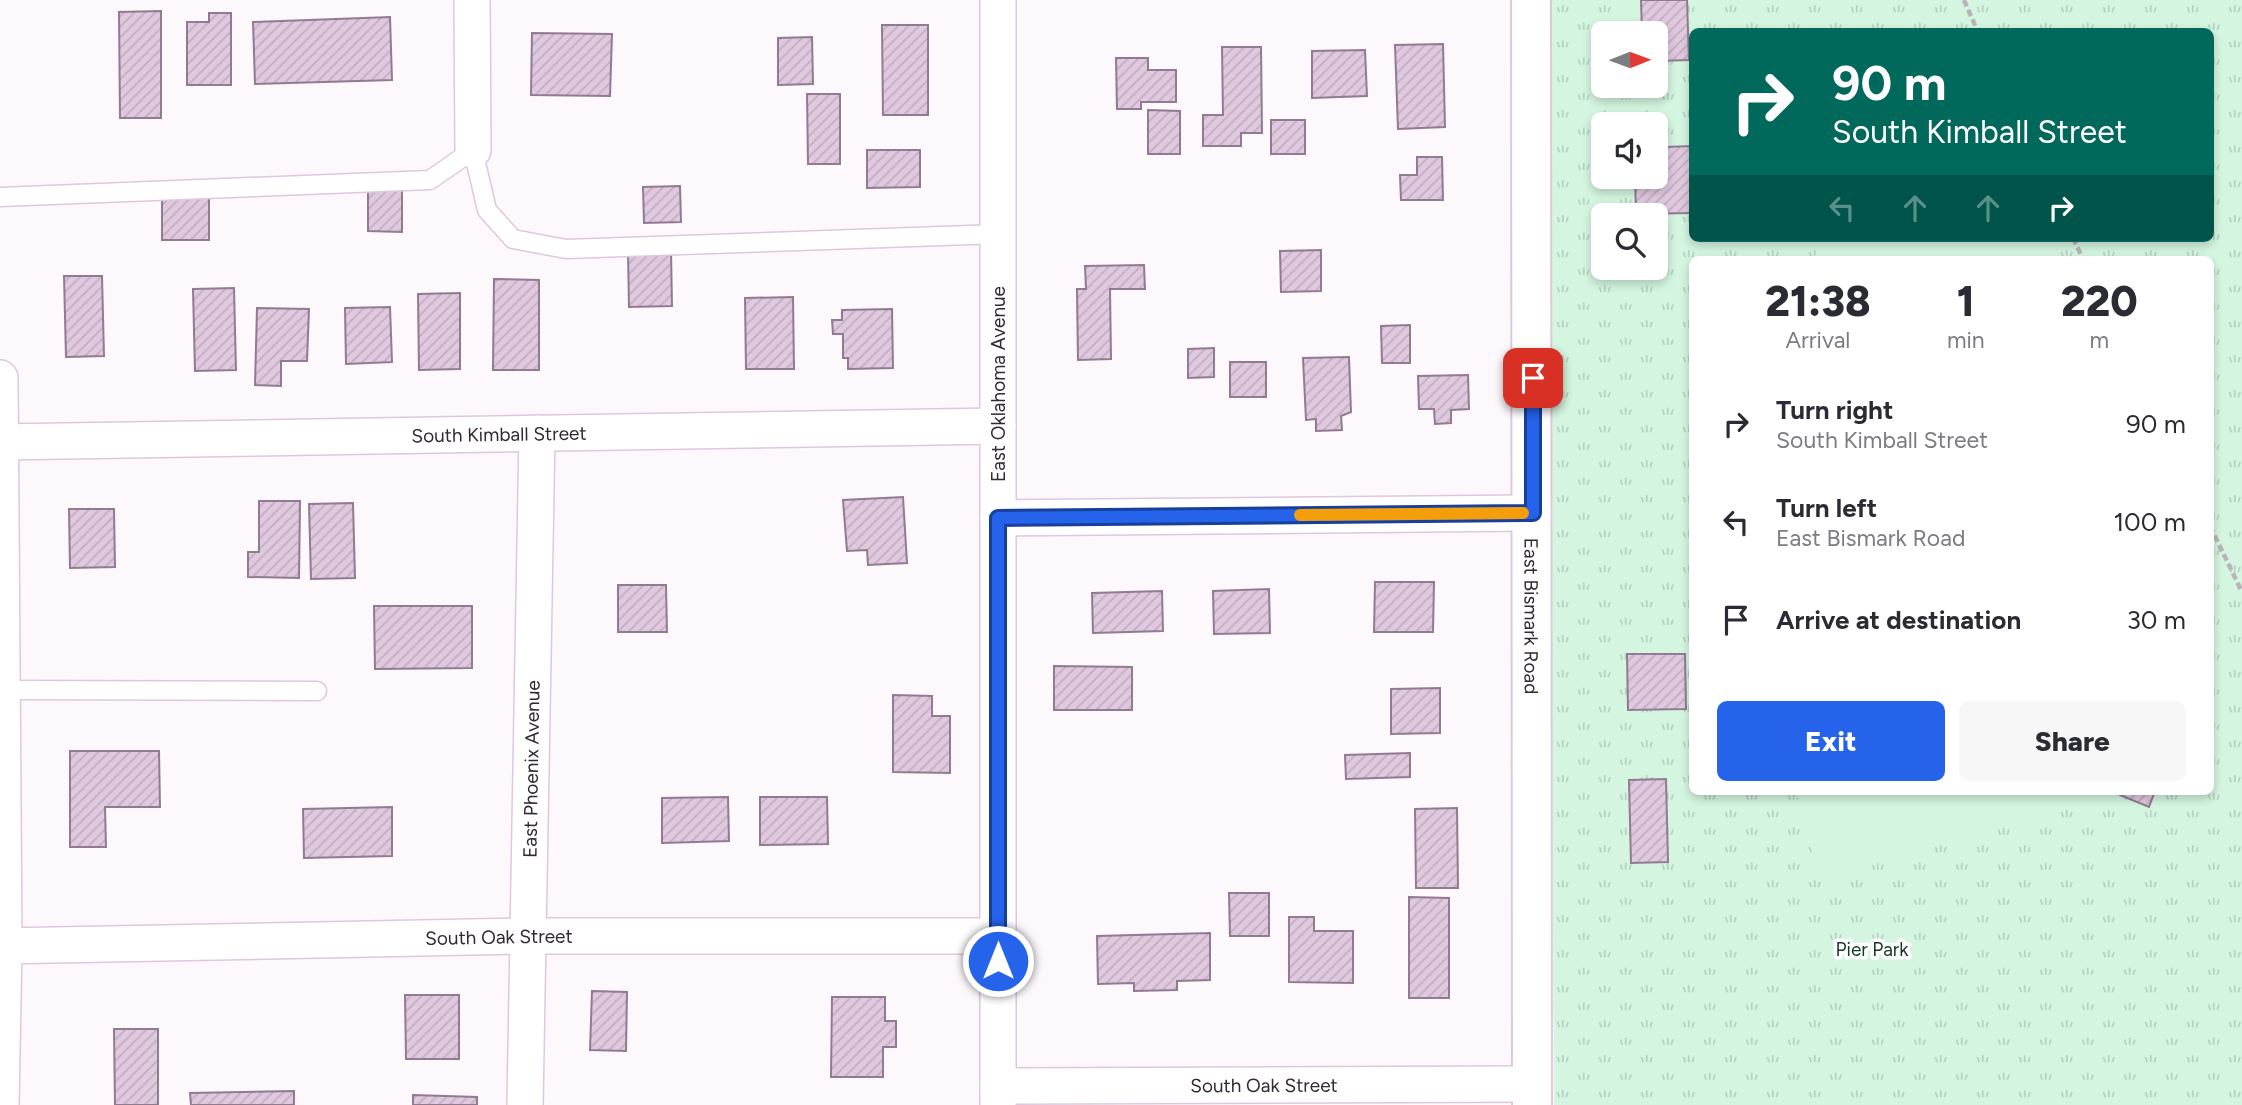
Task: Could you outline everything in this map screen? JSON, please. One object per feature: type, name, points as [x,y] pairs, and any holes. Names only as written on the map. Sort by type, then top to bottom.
[{"type":"street","points":[[472,0],[473,150]]},
{"type":"street","name":"East Oklahoma Avenue","points":[[998,0],[998,1096]]},
{"type":"street","name":"East Bismark Road","points":[[1531,0],[1532,1095]]},
{"type":"street","points":[[0,379],[1,1105]]},
{"type":"street","name":"South Kimball Street","points":[[0,442],[998,426]]},
{"type":"street","name":"East Phoenix Avenue","points":[[525,1105],[537,433]]},
{"type":"street","points":[[998,518],[1533,513]]},
{"type":"street","name":"South Oak Street","points":[[2,946],[528,936],[998,936]]},
{"type":"street","name":"South Oak Street","points":[[998,1096],[1532,1095]]},
{"type":"lane","points":[[0,197],[430,180],[473,150],[487,210],[513,239],[566,249],[999,234]]},
{"type":"lane","points":[[2,690],[317,691]]},
{"type":"path","points":[[1964,0],[1977,28]]},
{"type":"path","points":[[2214,534],[2242,592]]},
{"type":"green space","name":"Pier Park","points":[[1548,0],[2242,0],[2242,1105],[1554,1105]]},
{"type":"green space","points":[[1824,242],[2036,242],[2041,256],[1815,256]]},
{"type":"green space","points":[[1797,795],[2097,795],[2094,802],[1819,880]]},
{"type":"building","points":[[1641,0],[1687,0],[1689,60],[1668,61],[1668,21],[1642,21]]},
{"type":"building","points":[[161,11],[161,118],[120,118],[119,12]]},
{"type":"building","points":[[209,13],[231,13],[231,85],[187,85],[187,22],[209,22]]},
{"type":"building","points":[[390,17],[392,80],[255,84],[253,22]]},
{"type":"building","points":[[882,25],[928,25],[928,115],[883,115]]},
{"type":"building","points":[[532,33],[612,34],[610,96],[531,95]]},
{"type":"building","points":[[812,37],[813,84],[778,85],[778,38]]},
{"type":"building","points":[[1443,44],[1445,127],[1398,129],[1395,45]]},
{"type":"building","points":[[1222,47],[1261,47],[1262,133],[1241,133],[1241,146],[1203,146],[1203,115],[1223,115]]},
{"type":"building","points":[[1365,50],[1367,96],[1312,98],[1312,51]]},
{"type":"building","points":[[1116,58],[1148,58],[1148,70],[1176,70],[1176,102],[1141,102],[1141,109],[1117,109]]},
{"type":"building","points":[[807,94],[840,94],[840,164],[808,164]]},
{"type":"building","points":[[1148,110],[1180,111],[1180,154],[1148,154]]},
{"type":"building","points":[[1271,120],[1305,120],[1305,154],[1271,154]]},
{"type":"building","points":[[1689,146],[1689,213],[1668,213],[1668,203],[1636,203],[1635,189],[1668,189],[1668,147]]},
{"type":"building","points":[[867,150],[920,150],[920,187],[867,188]]},
{"type":"building","points":[[1417,157],[1442,157],[1443,200],[1401,200],[1400,175],[1417,175]]},
{"type":"building","points":[[680,186],[681,222],[644,223],[643,187]]},
{"type":"building","points":[[368,188],[402,188],[402,232],[368,231]]},
{"type":"building","points":[[209,196],[209,240],[162,240],[162,197]]},
{"type":"building","points":[[1321,250],[1321,291],[1281,292],[1280,251]]},
{"type":"building","points":[[671,251],[672,306],[629,307],[628,252]]},
{"type":"building","points":[[1144,265],[1145,289],[1110,289],[1111,359],[1078,360],[1077,289],[1086,289],[1085,266]]},
{"type":"building","points":[[64,276],[102,276],[104,356],[66,357]]},
{"type":"building","points":[[494,279],[539,280],[539,370],[493,370]]},
{"type":"building","points":[[234,288],[236,370],[195,371],[193,289]]},
{"type":"building","points":[[460,293],[460,369],[419,370],[418,294]]},
{"type":"building","points":[[793,297],[794,369],[746,369],[745,298]]},
{"type":"building","points":[[390,307],[392,362],[346,364],[345,308]]},
{"type":"building","points":[[257,308],[309,309],[307,361],[281,361],[281,386],[255,385]]},
{"type":"building","points":[[892,309],[893,368],[848,369],[848,358],[843,358],[843,334],[833,334],[832,320],[842,320],[842,310]]},
{"type":"building","points":[[1410,325],[1410,363],[1382,363],[1381,326]]},
{"type":"building","points":[[1214,348],[1214,377],[1188,378],[1188,349]]},
{"type":"building","points":[[1349,357],[1351,412],[1341,416],[1342,430],[1316,431],[1316,419],[1306,420],[1303,358]]},
{"type":"building","points":[[1230,362],[1266,362],[1266,397],[1230,397]]},
{"type":"building","points":[[1468,375],[1469,409],[1451,410],[1451,423],[1435,424],[1434,409],[1419,409],[1418,376]]},
{"type":"building","points":[[903,497],[907,563],[868,565],[867,550],[847,551],[843,500]]},
{"type":"building","points":[[259,501],[300,501],[299,578],[248,577],[248,552],[259,552]]},
{"type":"building","points":[[353,503],[355,578],[311,579],[309,504]]},
{"type":"building","points":[[69,509],[114,509],[115,567],[70,568]]},
{"type":"building","points":[[1375,582],[1434,582],[1433,632],[1374,632]]},
{"type":"building","points":[[618,585],[666,585],[667,632],[618,632]]},
{"type":"building","points":[[1269,589],[1270,633],[1214,634],[1213,591]]},
{"type":"building","points":[[1162,591],[1163,631],[1093,633],[1092,593]]},
{"type":"building","points":[[374,606],[472,606],[472,668],[375,669]]},
{"type":"building","points":[[1627,654],[1685,654],[1686,709],[1628,710]]},
{"type":"building","points":[[1054,666],[1132,667],[1132,710],[1054,710]]},
{"type":"building","points":[[1440,688],[1440,733],[1391,734],[1391,689]]},
{"type":"building","points":[[893,695],[932,696],[932,716],[950,716],[950,773],[893,772]]},
{"type":"building","points":[[70,751],[159,751],[160,807],[105,807],[106,847],[70,847]]},
{"type":"building","points":[[1410,753],[1410,777],[1346,779],[1345,755]]},
{"type":"building","points":[[1666,779],[1668,862],[1631,863],[1629,780]]},
{"type":"building","points":[[2120,795],[2154,795],[2149,807]]},
{"type":"building","points":[[728,797],[729,841],[662,843],[662,798]]},
{"type":"building","points":[[760,797],[827,797],[828,844],[760,845]]},
{"type":"building","points":[[392,807],[392,856],[304,858],[303,809]]},
{"type":"building","points":[[1457,808],[1458,888],[1416,888],[1415,809]]},
{"type":"building","points":[[1229,893],[1269,893],[1269,936],[1230,936]]},
{"type":"building","points":[[1409,897],[1449,898],[1449,998],[1409,998]]},
{"type":"building","points":[[1289,917],[1314,917],[1314,931],[1353,931],[1353,983],[1289,982]]},
{"type":"building","points":[[1210,933],[1210,980],[1177,981],[1177,990],[1134,991],[1134,983],[1098,984],[1097,936]]},
{"type":"building","points":[[592,991],[627,992],[626,1051],[590,1050]]},
{"type":"building","points":[[405,995],[459,995],[459,1059],[406,1059]]},
{"type":"building","points":[[832,997],[885,997],[885,1021],[896,1021],[896,1047],[883,1047],[883,1077],[831,1077]]},
{"type":"building","points":[[114,1029],[158,1029],[158,1105],[115,1105]]},
{"type":"building","points":[[294,1091],[294,1105],[191,1105],[190,1093]]},
{"type":"building","points":[[413,1095],[477,1097],[477,1105],[413,1105]]},
{"type":"slow traffic","points":[[1300,515],[1523,513]]},
{"type":"route","points":[[998,961],[998,518],[1533,513],[1533,378]]}]
